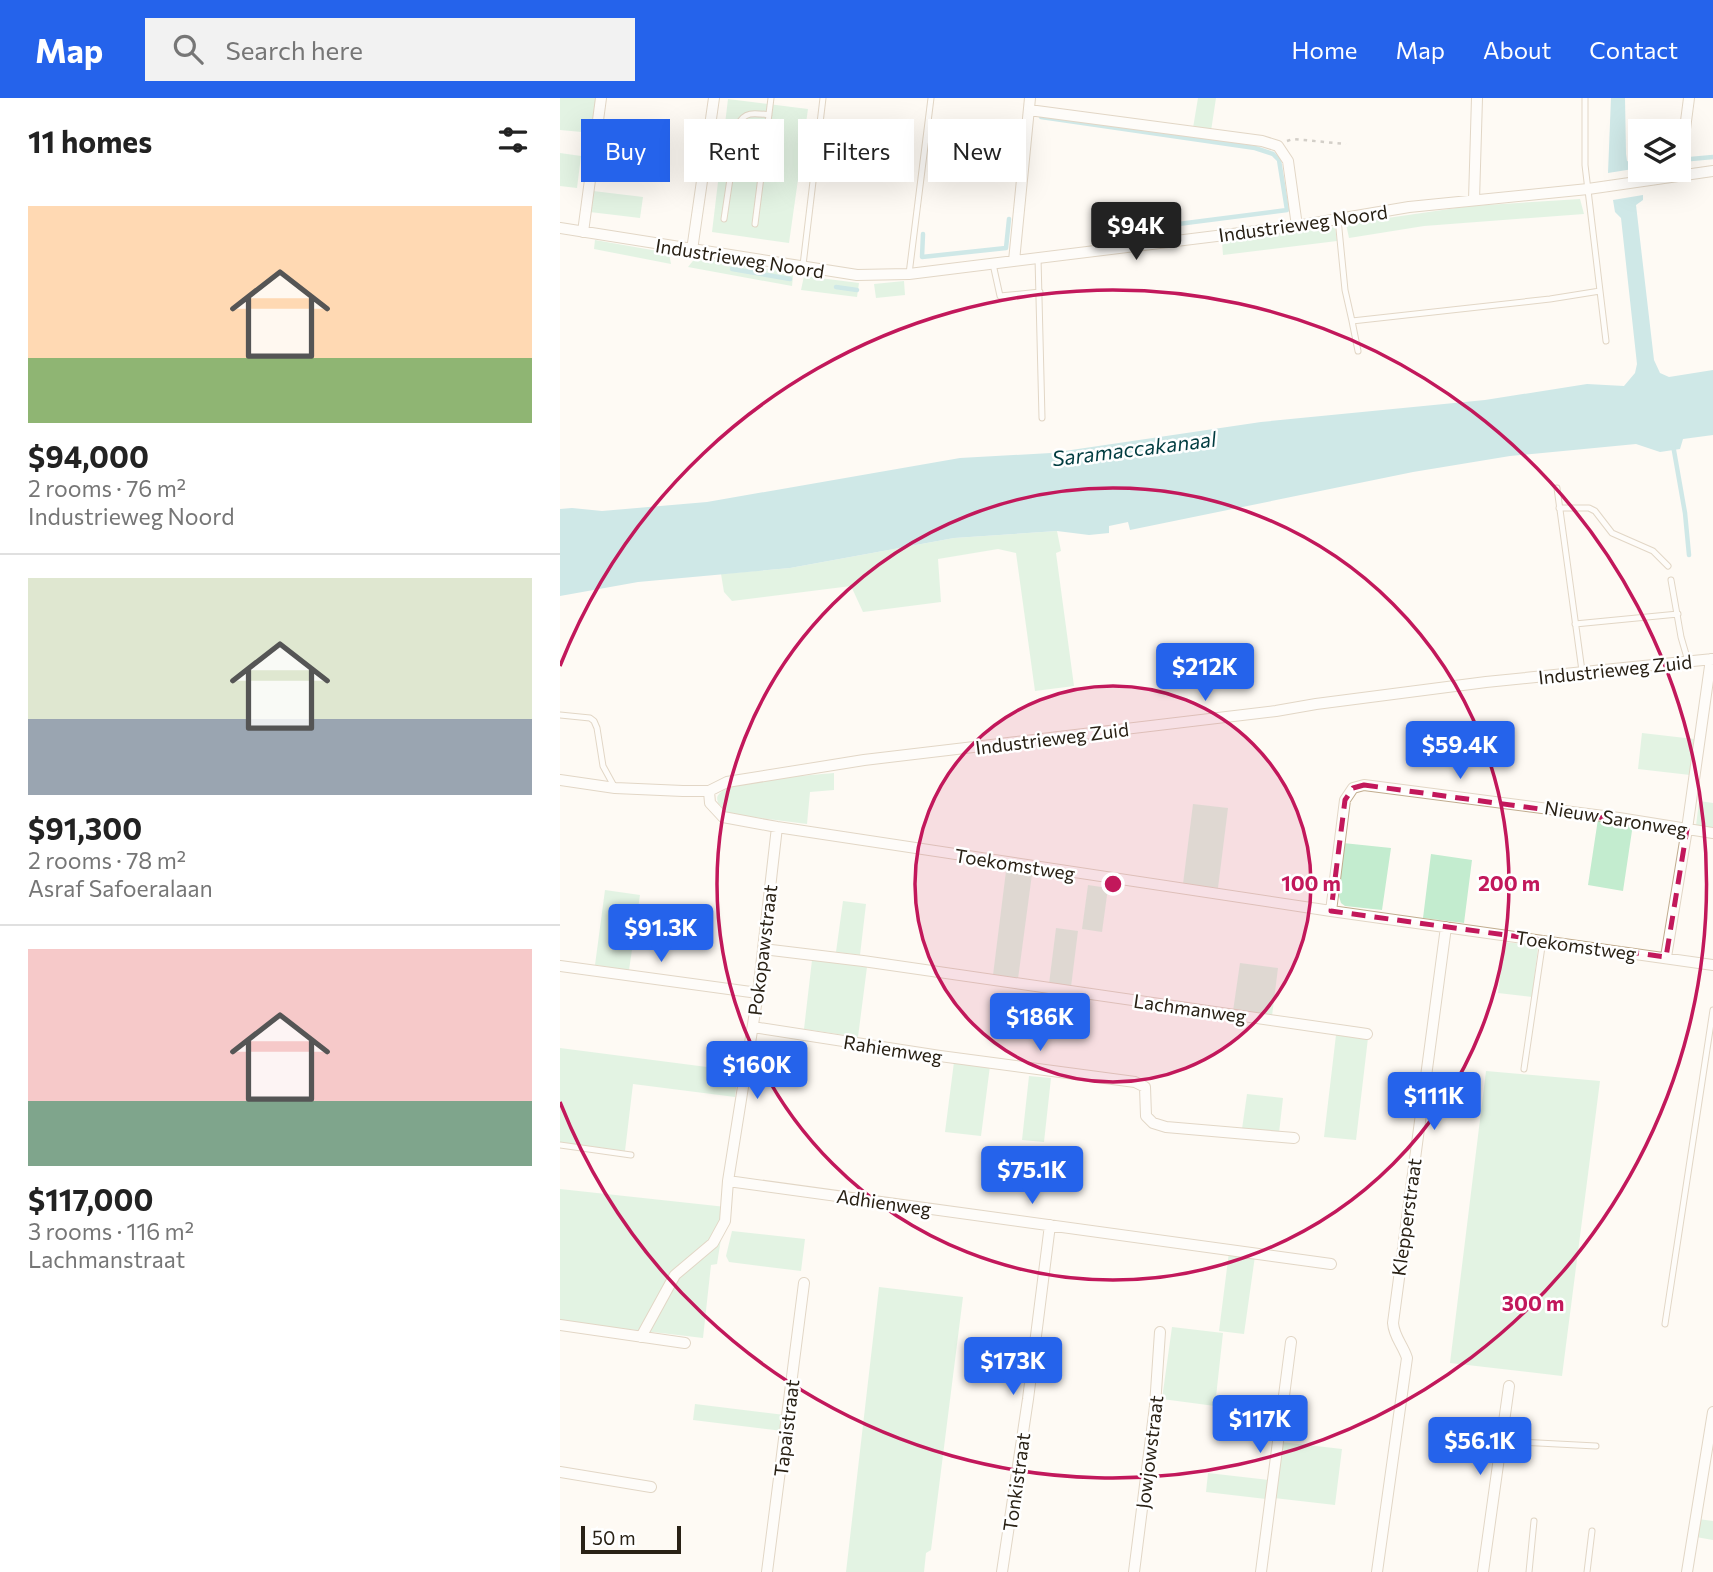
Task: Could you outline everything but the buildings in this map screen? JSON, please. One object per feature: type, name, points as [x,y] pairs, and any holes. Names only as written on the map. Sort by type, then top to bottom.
[{"type":"street","points":[[583,232],[601,98]]},
{"type":"street","points":[[692,250],[714,98]]},
{"type":"street","points":[[1475,200],[1477,98]]},
{"type":"street","points":[[1686,119],[1689,98]]},
{"type":"street","points":[[1014,261],[1029,104],[1262,141],[1278,146],[1288,161],[1297,226]]},
{"type":"street","name":"Industrieweg Noord","points":[[1691,174],[1713,171]]},
{"type":"street","name":"Industrieweg Noord","points":[[560,228],[802,268],[857,275],[909,274],[1297,226],[1409,207],[1634,182]]},
{"type":"street","points":[[1666,957],[1712,659]]},
{"type":"street","name":"Industrieweg Zuid","points":[[560,780],[615,788],[709,790],[727,782],[864,760],[1582,671],[1712,659]]},
{"type":"street","name":"Nieuw Saronweg","points":[[1331,911],[1345,800],[1353,788],[1364,785],[1713,833]]},
{"type":"street","name":"Toekomstweg","points":[[709,790],[710,803],[723,817],[777,827],[1331,911],[1713,965]]},
{"type":"street","name":"Pokopawstraat","points":[[641,1337],[675,1275],[713,1243],[724,1221],[758,993],[777,827]]},
{"type":"street","name":"Klepperstraat","points":[[1377,1572],[1407,1358],[1404,1348],[1397,1340],[1393,1323],[1398,1273],[1446,927]]},
{"type":"street","name":"Lachmanweg","points":[[763,949],[1367,1034]]},
{"type":"street","points":[[560,966],[758,993]]},
{"type":"street","name":"Rahiemweg","points":[[753,1027],[1135,1082],[1145,1087],[1146,1116],[1153,1123],[1166,1127],[1294,1138]]},
{"type":"street","name":"Adhienweg","points":[[728,1181],[1331,1264]]},
{"type":"street","name":"Tonkistraat","points":[[1002,1572],[1050,1225]]},
{"type":"street","name":"Tapaistraat","points":[[767,1572],[804,1283]]},
{"type":"street","points":[[560,1325],[685,1343]]},
{"type":"street","name":"Jowjowstraat","points":[[1134,1572],[1155,1406],[1160,1332]]},
{"type":"street","points":[[1261,1572],[1291,1342]]},
{"type":"street","points":[[1483,1572],[1509,1386]]},
{"type":"street","points":[[1686,1572],[1713,1412]]},
{"type":"street","points":[[560,1472],[651,1488]]},
{"type":"lane","points":[[755,224],[771,98]]},
{"type":"lane","points":[[802,268],[823,98]]},
{"type":"lane","points":[[909,274],[931,98]]},
{"type":"lane","points":[[1585,98],[1588,189],[1606,341]]},
{"type":"lane","points":[[724,219],[741,118],[750,113],[769,115]]},
{"type":"lane","points":[[1338,219],[1345,290],[1358,351]]},
{"type":"lane","points":[[1038,258],[1042,418]]},
{"type":"lane","points":[[993,264],[1000,296],[1040,292]]},
{"type":"lane","points":[[1352,321],[1600,291]]},
{"type":"lane","points":[[1557,488],[1582,671]]},
{"type":"lane","points":[[1559,508],[1589,508],[1612,533],[1653,551],[1668,566]]},
{"type":"lane","points":[[1671,580],[1688,661]]},
{"type":"lane","points":[[1575,624],[1678,614]]},
{"type":"lane","points":[[560,715],[590,718],[594,721],[603,766],[615,788]]},
{"type":"lane","points":[[1524,1069],[1543,940]]},
{"type":"lane","points":[[1665,1324],[1713,1010]]},
{"type":"lane","points":[[560,1145],[631,1154]]},
{"type":"lane","points":[[1502,1441],[1596,1446]]},
{"type":"lane","points":[[1529,1572],[1534,1521]]},
{"type":"lane","points":[[1587,1572],[1592,1531]]},
{"type":"path","points":[[1278,146],[1293,139],[1346,144]]},
{"type":"highlighted area","points":[[1364,785],[1687,829],[1666,957],[1331,911],[1345,800],[1353,788]]},
{"type":"green space","points":[[560,98],[598,98],[595,119],[581,119],[581,132],[560,130]]},
{"type":"green space","points":[[1198,98],[1216,98],[1211,131],[1193,128]]},
{"type":"green space","points":[[728,99],[808,109],[807,119],[798,119],[798,180],[789,243],[712,232],[718,182],[784,182],[784,119],[726,119]]},
{"type":"green space","points":[[560,153],[581,156],[577,188],[560,186]]},
{"type":"green space","points":[[593,191],[643,197],[640,218],[590,212]]},
{"type":"green space","points":[[1580,199],[1584,214],[1424,226],[1349,238],[1346,224],[1470,206]]},
{"type":"green space","points":[[1335,227],[1337,241],[1223,255],[1222,242]]},
{"type":"green space","points":[[595,240],[669,253],[671,264],[594,249]]},
{"type":"green space","points":[[696,257],[791,273],[792,286],[688,267]]},
{"type":"green space","points":[[804,276],[859,283],[857,297],[801,290]]},
{"type":"green space","points":[[904,281],[905,295],[876,298],[874,284]]},
{"type":"green space","points":[[1057,531],[1061,551],[1056,553],[1074,686],[1035,691],[1016,553],[998,549],[938,559],[941,602],[863,612],[851,586],[732,601],[724,592],[721,574],[790,568],[954,538]]},
{"type":"green space","points":[[1642,733],[1694,739],[1690,775],[1638,769]]},
{"type":"green space","points":[[834,773],[834,790],[810,792],[807,824],[729,814],[718,803],[720,793],[728,788],[774,779]]},
{"type":"green space","points":[[1699,801],[1713,803],[1713,830],[1696,826]]},
{"type":"green space","points":[[1193,804],[1228,808],[1218,888],[1183,884]]},
{"type":"green space","points":[[1598,819],[1633,824],[1623,891],[1588,885]]},
{"type":"green space","points":[[1343,843],[1391,848],[1382,910],[1345,906],[1341,903],[1337,890]]},
{"type":"green space","points":[[1431,854],[1472,860],[1464,923],[1423,918]]},
{"type":"green space","points":[[1006,871],[1032,874],[1018,979],[993,975]]},
{"type":"green space","points":[[1088,885],[1108,888],[1102,932],[1082,929]]},
{"type":"green space","points":[[605,890],[640,895],[629,970],[595,965]]},
{"type":"green space","points":[[843,901],[866,904],[860,955],[836,952]]},
{"type":"green space","points":[[1056,928],[1078,931],[1071,987],[1049,984]]},
{"type":"green space","points":[[1504,942],[1538,947],[1532,997],[1498,993]]},
{"type":"green space","points":[[812,960],[867,967],[858,1037],[804,1029]]},
{"type":"green space","points":[[1240,963],[1278,968],[1272,1016],[1233,1011]]},
{"type":"green space","points":[[1336,1035],[1368,1038],[1356,1140],[1324,1137]]},
{"type":"green space","points":[[560,1048],[738,1071],[735,1097],[633,1084],[625,1151],[560,1142]]},
{"type":"green space","points":[[954,1062],[990,1066],[981,1136],[945,1132]]},
{"type":"green space","points":[[1486,1071],[1600,1081],[1562,1376],[1450,1363]]},
{"type":"green space","points":[[1029,1076],[1051,1078],[1044,1142],[1022,1140]]},
{"type":"green space","points":[[1247,1094],[1283,1098],[1279,1133],[1242,1129]]},
{"type":"green space","points":[[560,1189],[726,1207],[717,1264],[711,1265],[703,1338],[560,1321]]},
{"type":"green space","points":[[732,1231],[805,1239],[801,1271],[729,1262],[726,1256]]},
{"type":"green space","points":[[1229,1252],[1255,1256],[1244,1334],[1219,1331]]},
{"type":"green space","points":[[879,1287],[963,1297],[931,1550],[926,1553],[924,1572],[846,1572]]},
{"type":"green space","points":[[1172,1327],[1223,1333],[1215,1406],[1162,1399]]},
{"type":"green space","points":[[695,1404],[785,1415],[783,1431],[693,1420]]},
{"type":"green space","points":[[1281,1442],[1342,1449],[1335,1505],[1274,1498]]},
{"type":"green space","points":[[1208,1473],[1269,1480],[1266,1499],[1206,1492]]},
{"type":"green space","points":[[1698,1519],[1713,1521],[1713,1540],[1696,1537]]},
{"type":"water","points":[[1611,98],[1625,98],[1628,170],[1608,173]]},
{"type":"water","name":"Saramaccakanaal","points":[[1643,195],[1643,200],[1636,205],[1654,360],[1660,373],[1669,377],[1713,370],[1713,435],[1683,439],[1680,449],[1660,452],[1636,444],[1510,456],[1413,472],[1130,530],[1128,522],[1109,526],[1109,533],[1089,535],[1057,531],[954,538],[790,568],[638,582],[560,596],[560,509],[602,511],[707,502],[960,458],[1051,453],[1261,422],[1485,400],[1587,384],[1624,386],[1635,373],[1637,364],[1621,218],[1615,212],[1613,200]]},
{"type":"waterway","points":[[1041,117],[1255,148],[1273,154],[1279,160],[1287,210],[1108,233]]},
{"type":"waterway","points":[[1691,159],[1713,157]]},
{"type":"waterway","points":[[923,234],[922,257],[1006,248],[1009,219]]},
{"type":"waterway","points":[[732,269],[790,279]]},
{"type":"waterway","points":[[836,287],[857,290]]},
{"type":"waterway","points":[[1673,445],[1689,555]]}]
